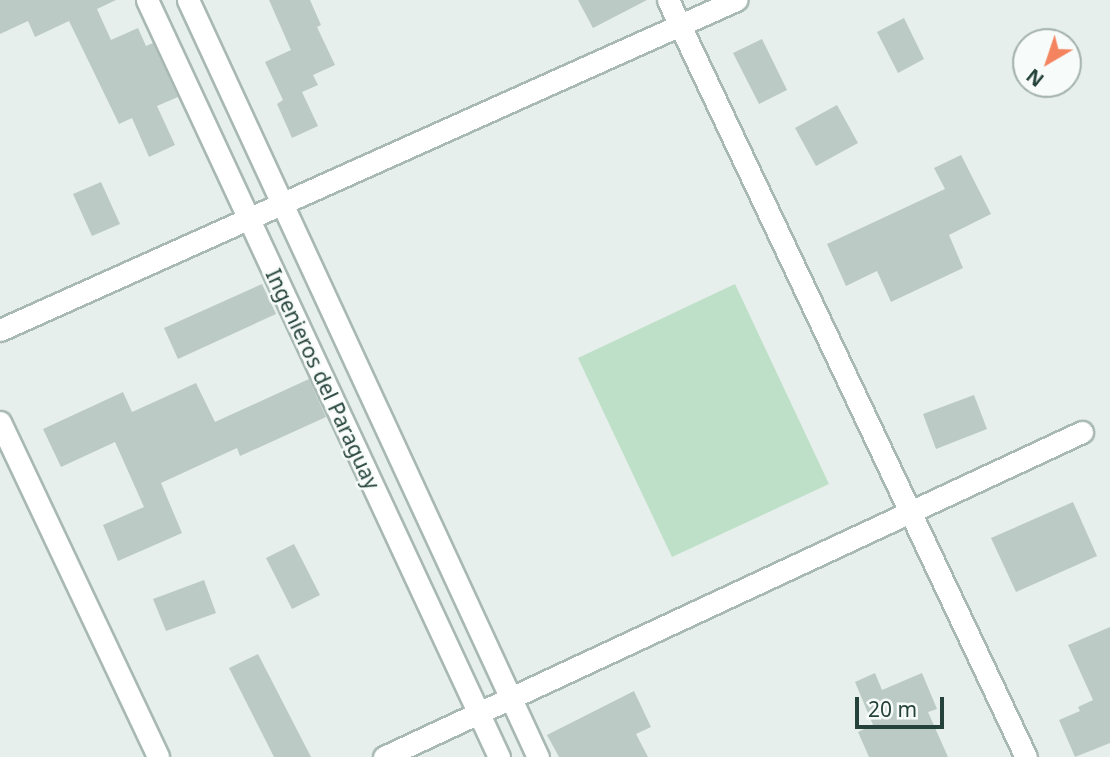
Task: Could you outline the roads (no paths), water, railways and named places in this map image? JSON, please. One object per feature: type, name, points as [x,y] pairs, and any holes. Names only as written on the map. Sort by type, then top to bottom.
[{"type":"street","name":"Ingenieros del Paraguay","points":[[147,0],[499,757]]},
{"type":"street","name":"Ingenieros del Paraguay","points":[[188,0],[538,757]]},
{"type":"street","points":[[668,0],[908,513],[1026,757]]},
{"type":"street","points":[[0,330],[736,0]]},
{"type":"street","points":[[0,422],[158,757]]},
{"type":"street","points":[[384,757],[1082,432]]}]
